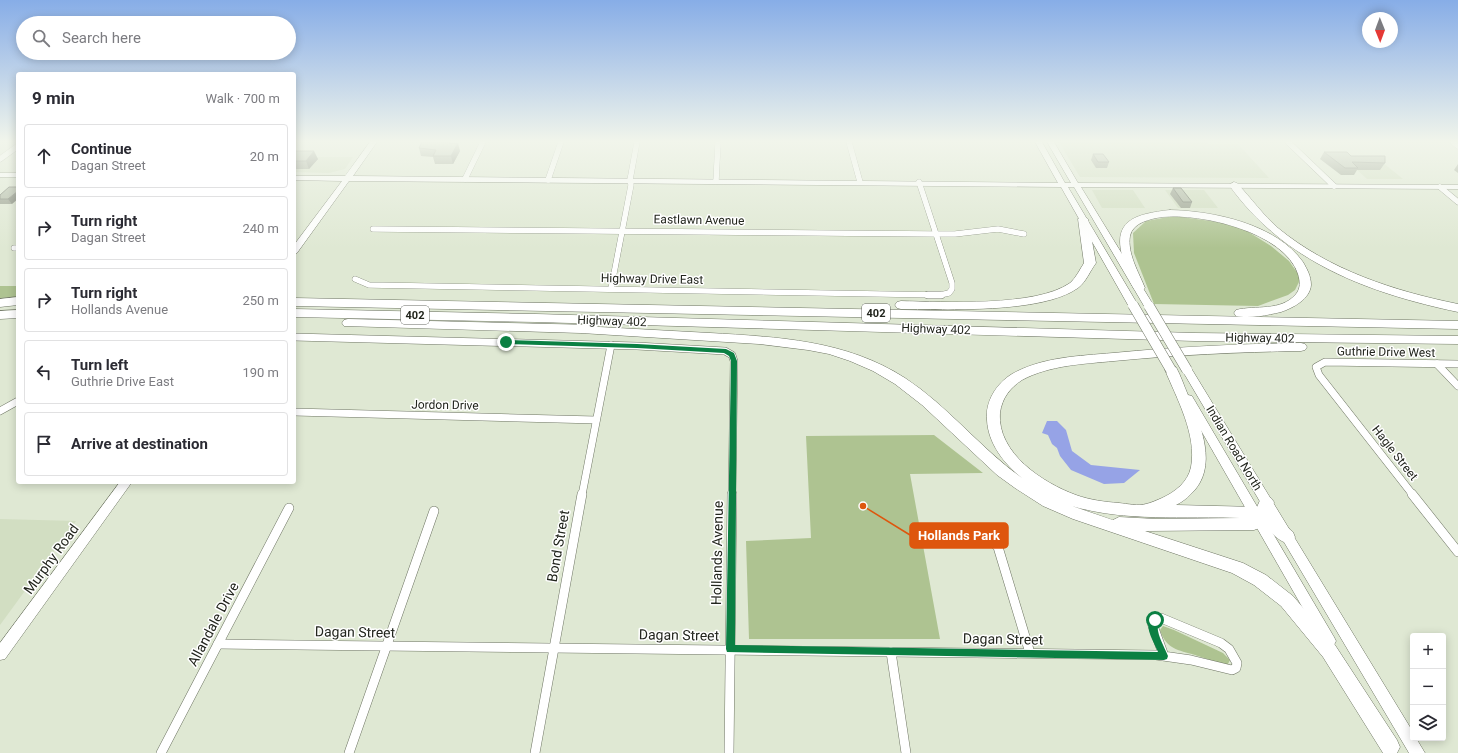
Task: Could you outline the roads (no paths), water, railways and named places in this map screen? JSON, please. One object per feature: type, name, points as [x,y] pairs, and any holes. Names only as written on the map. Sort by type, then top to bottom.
[{"type":"highway","points":[[1234,185],[1274,230],[1301,250],[1335,268],[1376,286],[1416,299],[1458,308]]},
{"type":"highway","points":[[323,302],[448,300],[587,303],[772,303],[1251,312],[1271,310],[1289,304],[1299,298],[1303,293],[1306,282],[1303,270],[1295,259],[1280,246],[1259,233],[1236,224],[1214,218],[1173,213],[1144,218],[1132,224],[1125,233],[1125,245],[1139,288]]},
{"type":"highway","points":[[893,305],[1013,302],[1038,299],[1064,291],[1074,285],[1081,278],[1090,263],[1083,219]]},
{"type":"highway","points":[[0,303],[16,302]]},
{"type":"highway","name":"Highway 402","points":[[296,302],[1458,325]]},
{"type":"highway","points":[[0,315],[16,314]]},
{"type":"highway","name":"Highway 402","points":[[296,314],[536,318],[621,322],[840,326],[1051,334],[1458,340]]},
{"type":"highway","points":[[536,318],[638,318],[1191,332],[1458,334]]},
{"type":"highway","points":[[0,320],[16,319]]},
{"type":"highway","points":[[296,321],[573,329],[817,332],[1334,346],[1458,347]]},
{"type":"highway","points":[[573,329],[791,342],[832,350],[865,361],[882,370],[915,392],[1002,472],[1056,506],[1091,520],[1238,568],[1260,580],[1287,601],[1329,651],[1391,750]]},
{"type":"highway","points":[[1287,537],[1260,513],[1126,510],[1091,506],[1067,498],[1040,484],[1017,465],[1001,444],[994,424],[994,406],[1004,387],[1031,370],[1070,362],[1195,351],[1334,346]]},
{"type":"highway","points":[[1126,510],[1154,508],[1174,499],[1183,493],[1197,475],[1200,456],[1199,443],[1171,370]]},
{"type":"highway","points":[[1091,520],[1131,524],[1229,526],[1254,524],[1260,513]]},
{"type":"main road","name":"Indian Road North","points":[[1058,177],[1171,370],[1260,513]]},
{"type":"main road","name":"Indian Road North","points":[[1070,177],[1139,288],[1187,370],[1260,513],[1391,750]]},
{"type":"main road","points":[[296,178],[1458,187]]},
{"type":"main road","points":[[296,248],[347,178]]},
{"type":"main road","name":"Murphy Road","points":[[0,654],[125,484]]},
{"type":"main road","points":[[1287,537],[1418,753]]},
{"type":"street","points":[[859,177],[860,182]]},
{"type":"street","points":[[1325,177],[1334,186]]},
{"type":"street","points":[[611,289],[621,230],[631,185],[630,180]]},
{"type":"street","points":[[919,182],[935,234]]},
{"type":"street","points":[[1440,187],[1458,202]]},
{"type":"street","name":"Eastlawn Avenue","points":[[373,229],[621,230],[935,234],[955,234],[998,229],[1024,234]]},
{"type":"street","name":"Highway Drive East","points":[[354,279],[369,285],[940,295],[949,293],[952,289],[952,283],[935,234]]},
{"type":"street","points":[[296,337],[611,345]]},
{"type":"street","name":"Hollands Avenue","points":[[611,345],[726,351],[732,354],[734,361],[729,753]]},
{"type":"street","name":"Bond Street","points":[[534,753],[611,345]]},
{"type":"street","name":"Guthrie Drive West","points":[[1316,367],[1325,362],[1458,364]]},
{"type":"street","points":[[1437,364],[1458,386]]},
{"type":"street","name":"Hagle Street","points":[[1316,367],[1319,375],[1458,552]]},
{"type":"street","points":[[0,411],[16,402]]},
{"type":"street","name":"Jordon Drive","points":[[296,412],[596,420]]},
{"type":"street","name":"Allandale Drive","points":[[161,753],[289,508]]},
{"type":"street","points":[[349,753],[434,512]]},
{"type":"street","points":[[985,534],[998,547],[1030,653]]},
{"type":"street","name":"Dagan Street","points":[[218,644],[730,649],[1164,656],[1191,660],[1232,670],[1236,668],[1237,663],[1229,649],[1221,643],[1161,618],[1152,623],[1164,656]]},
{"type":"street","points":[[891,652],[906,753]]},
{"type":"water","points":[[1047,421],[1057,421],[1066,430],[1072,451],[1091,465],[1140,470],[1124,483],[1104,484],[1071,470],[1060,456],[1057,448],[1052,444],[1048,435],[1042,433]]},
{"type":"place","name":"Hollands Park","points":[[863,506]]}]
